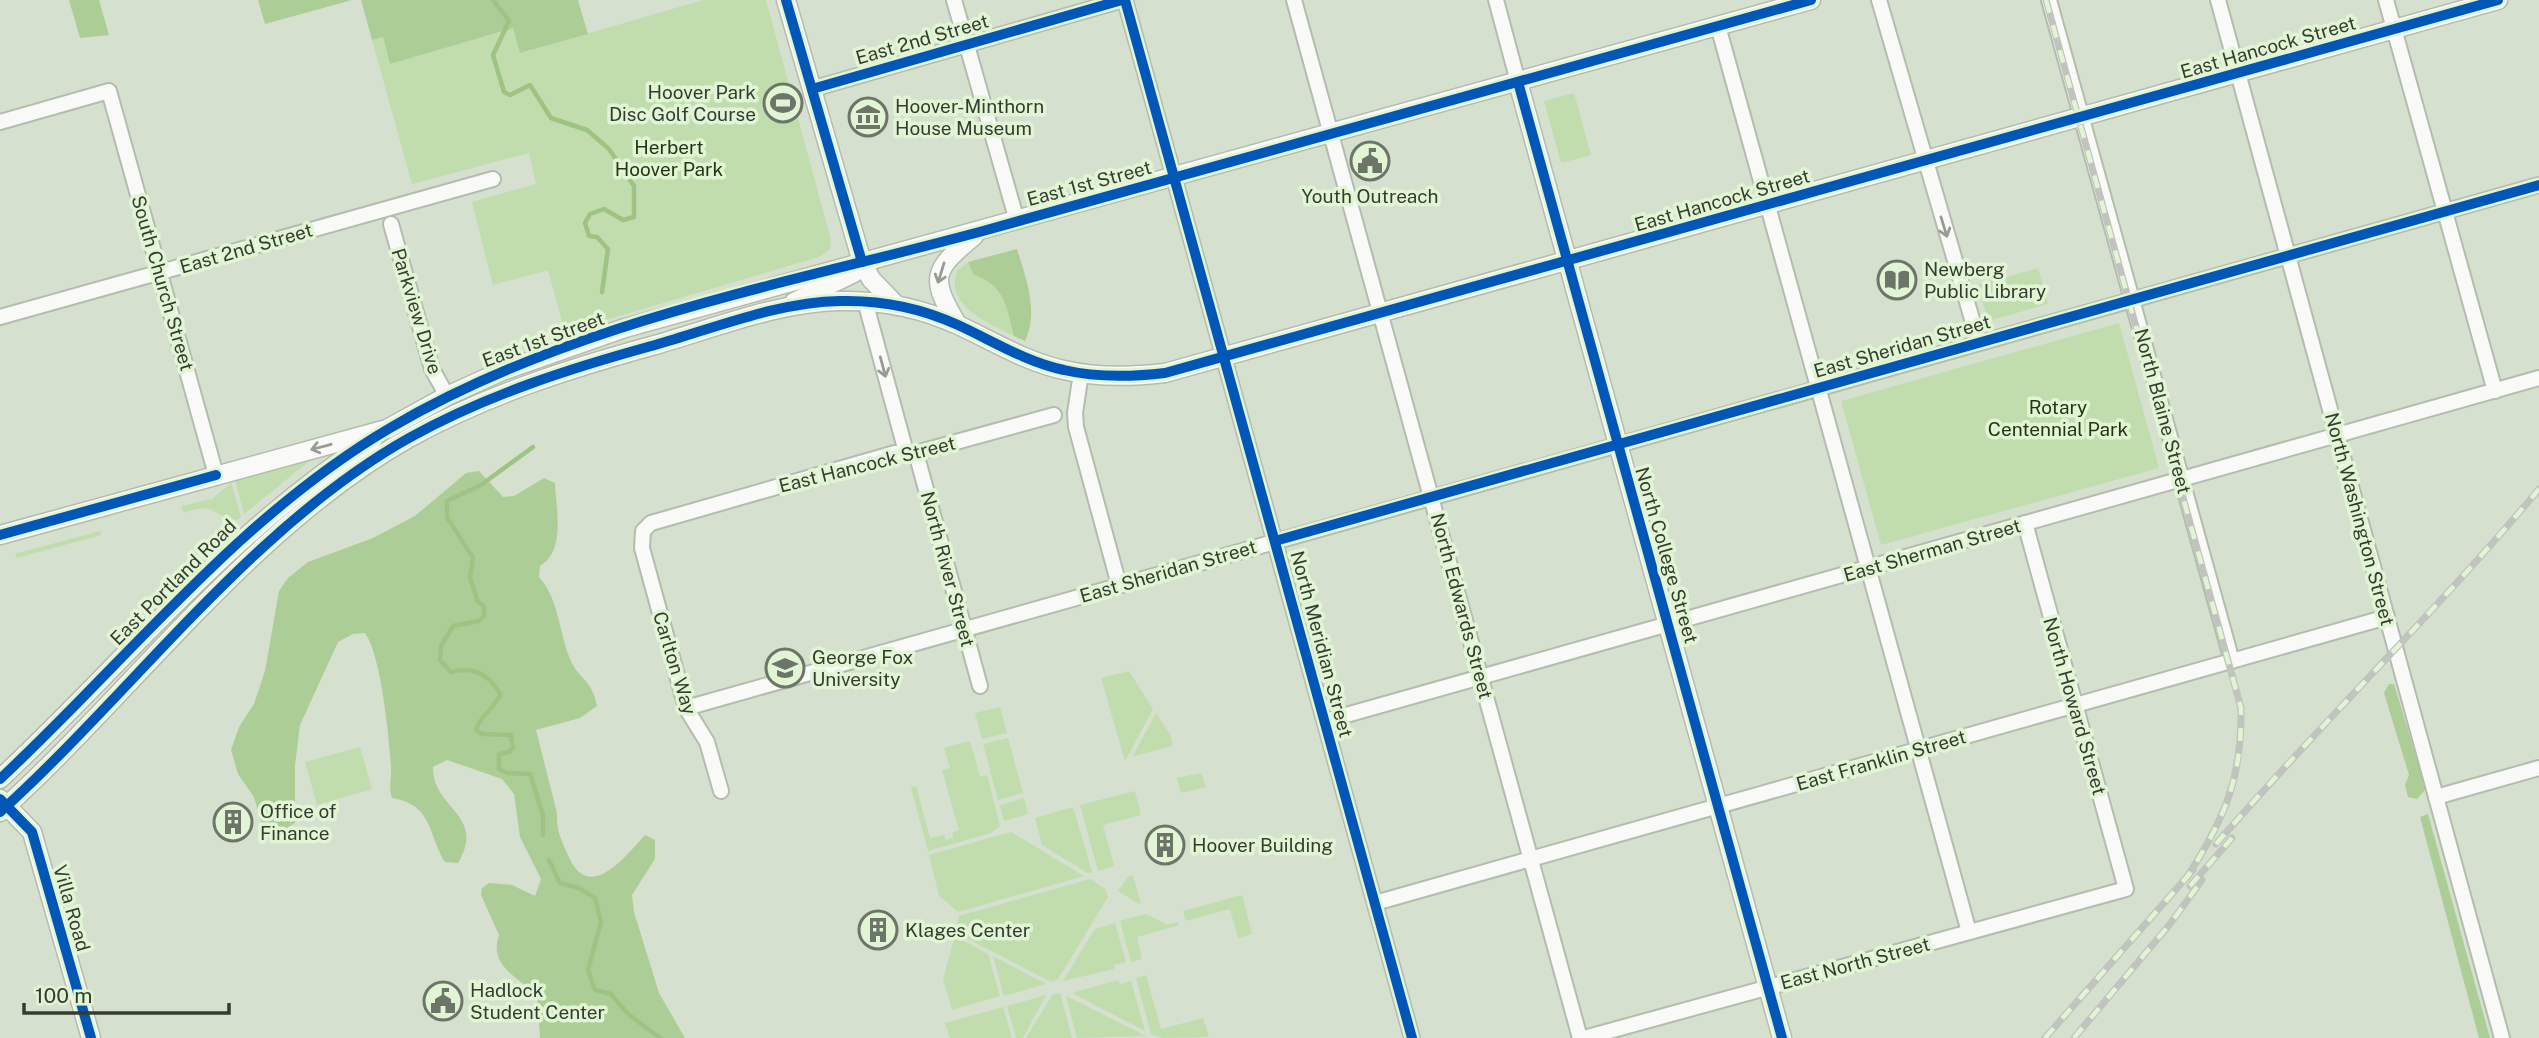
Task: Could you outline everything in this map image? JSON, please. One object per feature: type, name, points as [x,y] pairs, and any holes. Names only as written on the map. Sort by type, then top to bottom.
[{"type":"main road","points":[[786,0],[862,262],[871,279],[897,306]]},
{"type":"main road","name":"East 1st Street","points":[[0,535],[387,429],[447,396],[576,344],[862,262],[1176,178],[1811,0]]},
{"type":"main road","name":"East Hancock Street","points":[[957,324],[1009,351],[1081,373],[1110,377],[1149,375],[1226,358],[2498,0]]},
{"type":"main road","name":"North College Street","points":[[1518,82],[1782,1038]]},
{"type":"main road","points":[[957,324],[940,295],[937,277],[946,259],[978,232]]},
{"type":"main road","points":[[780,310],[820,287],[845,278],[862,262]]},
{"type":"main road","name":"East 1st Street","points":[[385,453],[448,418],[512,390],[582,366],[810,303],[865,301],[897,306],[957,324]]},
{"type":"main road","name":"East Portland Road","points":[[0,779],[238,541],[301,488],[387,429]]},
{"type":"main road","name":"East Portland Road","points":[[2,806],[277,535],[327,493],[385,453]]},
{"type":"main road","name":"Villa Road","points":[[2,806],[32,832],[91,1038]]},
{"type":"street","points":[[954,0],[1017,221]]},
{"type":"street","name":"East 2nd Street","points":[[812,89],[1123,0]]},
{"type":"street","name":"North Meridian Street","points":[[1123,0],[1176,178],[1412,1038]]},
{"type":"street","name":"North Edwards Street","points":[[1294,0],[1582,1038]]},
{"type":"street","points":[[1496,0],[1518,82]]},
{"type":"street","points":[[1879,0],[1979,343]]},
{"type":"street","name":"North Blaine Street","points":[[2049,0],[2232,661]]},
{"type":"street","name":"North Washington Street","points":[[2218,0],[2502,1038]]},
{"type":"street","points":[[2386,0],[2495,391]]},
{"type":"street","points":[[1718,26],[1969,932]]},
{"type":"street","name":"South Church Street","points":[[0,122],[109,91],[216,475]]},
{"type":"street","name":"East 2nd Street","points":[[0,317],[493,179]]},
{"type":"street","name":"East Sheridan Street","points":[[686,708],[2539,185]]},
{"type":"street","name":"Parkview Drive","points":[[391,224],[432,369],[447,396]]},
{"type":"street","name":"North River Street","points":[[865,301],[980,686]]},
{"type":"street","points":[[1081,373],[1074,413],[1076,427],[1119,585]]},
{"type":"street","name":"East Sherman Street","points":[[1325,721],[2539,378]]},
{"type":"street","name":"East Hancock Street","points":[[643,531],[651,523],[895,453],[911,452],[1054,415]]},
{"type":"street","name":"North Howard Street","points":[[2025,523],[2126,889]]},
{"type":"street","name":"Carlton Way","points":[[643,531],[642,548],[686,708],[707,742],[721,791]]},
{"type":"street","name":"East Franklin Street","points":[[1375,903],[2387,617]]},
{"type":"street","points":[[2436,797],[2539,768]]},
{"type":"street","name":"East North Street","points":[[1582,1038],[2126,889]]},
{"type":"green space","points":[[69,0],[99,0],[109,35],[80,38]]},
{"type":"green space","points":[[258,0],[352,0],[265,24]]},
{"type":"green space","points":[[361,0],[578,0],[588,34],[520,53],[513,28],[390,64],[383,37],[372,40]]},
{"type":"green space","name":"Herbert Hoover Park","points":[[703,0],[766,0],[831,240],[830,249],[819,257],[565,332],[548,270],[493,285],[472,202],[536,184],[529,153],[412,184],[372,40],[383,37],[390,64],[513,28],[521,53]]},
{"type":"green space","points":[[1574,93],[1591,155],[1561,163],[1544,101]]},
{"type":"green space","points":[[1017,249],[1030,295],[1031,318],[1025,341],[1014,336],[1006,306],[998,291],[973,274],[968,262]]},
{"type":"green space","points":[[968,262],[973,274],[998,291],[1014,336],[978,317],[958,296],[955,285],[957,271]]},
{"type":"green space","points":[[2038,268],[2048,304],[1988,321],[1978,285]]},
{"type":"green space","name":"Rotary Centennial Park","points":[[2119,323],[2159,468],[1881,545],[1841,401]]},
{"type":"green space","points":[[307,460],[308,462],[244,514],[234,476]]},
{"type":"green space","points":[[479,471],[503,497],[514,496],[544,478],[555,483],[558,529],[553,550],[540,566],[539,577],[555,605],[570,659],[592,690],[597,706],[580,718],[536,730],[557,813],[558,829],[565,850],[576,869],[586,876],[606,872],[627,855],[645,835],[655,840],[655,859],[632,895],[634,912],[659,993],[685,1038],[540,1038],[537,997],[501,963],[497,946],[499,935],[481,895],[482,888],[489,883],[512,885],[535,896],[541,879],[520,837],[514,794],[502,779],[447,760],[433,767],[435,781],[441,793],[463,822],[466,833],[465,847],[458,863],[445,862],[422,813],[405,802],[392,798],[383,697],[376,659],[365,633],[353,634],[338,642],[300,725],[295,765],[295,823],[275,835],[263,828],[254,797],[238,774],[231,750],[239,727],[254,704],[265,671],[279,591],[288,578],[308,562],[373,538],[415,516],[466,473]]},
{"type":"green space","points":[[231,483],[241,517],[237,520],[202,508],[184,513],[181,506],[212,499]]},
{"type":"green space","points":[[100,531],[101,535],[17,558],[15,554]]},
{"type":"green space","points":[[1129,671],[1153,709],[1125,761],[1101,678]]},
{"type":"green space","points":[[2389,684],[2394,684],[2426,789],[2417,799],[2408,797],[2405,785],[2409,775],[2384,693]]},
{"type":"green space","points":[[1000,707],[1007,733],[982,739],[975,713]]},
{"type":"green space","points":[[1156,713],[1170,734],[1173,746],[1133,756]]},
{"type":"green space","points":[[1008,738],[1023,793],[998,800],[983,744]]},
{"type":"green space","points":[[970,741],[980,777],[987,775],[1000,826],[991,833],[928,851],[911,788],[916,786],[930,838],[944,835],[946,840],[953,838],[952,833],[959,830],[942,770],[950,768],[944,748]]},
{"type":"green space","points":[[360,747],[372,789],[317,805],[305,762]]},
{"type":"green space","points":[[1201,773],[1206,787],[1181,793],[1177,778]]},
{"type":"green space","points":[[1135,791],[1141,815],[1103,825],[1114,866],[1098,871],[1080,805]]},
{"type":"green space","points":[[1024,798],[1028,814],[1004,821],[1000,805]]},
{"type":"green space","points":[[1073,807],[1092,872],[1088,873],[1042,845],[1035,818]]},
{"type":"green space","points":[[2428,814],[2490,1038],[2479,1038],[2420,817]]},
{"type":"green space","points":[[1011,832],[1084,876],[958,912],[939,896],[929,855]]},
{"type":"green space","points":[[1133,875],[1141,905],[1118,891],[1128,877]]},
{"type":"green space","points":[[1090,879],[1105,889],[1108,897],[1058,979],[1051,982],[955,932],[959,916]]},
{"type":"green space","points":[[1242,895],[1252,934],[1238,938],[1230,909],[1186,921],[1183,911]]},
{"type":"green space","points":[[1146,914],[1167,925],[1178,922],[1179,925],[1137,937],[1142,959],[1131,962],[1120,921]]},
{"type":"green space","points":[[1115,923],[1126,962],[1114,965],[1114,969],[1063,981],[1095,929]]},
{"type":"green space","points":[[955,936],[988,954],[1000,996],[952,1010],[943,979]]},
{"type":"green space","points":[[993,956],[1046,984],[1004,996]]},
{"type":"green space","points":[[1146,975],[1161,1029],[1203,1018],[1209,1037],[1162,1038],[1151,1034],[1136,978]]},
{"type":"green space","points":[[1118,980],[1120,984],[1131,981],[1145,1031],[1072,993]]},
{"type":"green space","points":[[1060,993],[1072,1038],[1026,1038],[1053,994]]},
{"type":"green space","points":[[1046,995],[1023,1038],[1016,1038],[1007,1006]]},
{"type":"green space","points":[[1066,996],[1146,1036],[1077,1038]]},
{"type":"green space","points":[[1003,1007],[1012,1038],[950,1038],[945,1023]]},
{"type":"waterway","points":[[493,0],[509,21],[493,55],[504,92],[510,95],[530,85],[551,118],[587,130],[609,149],[634,186],[634,217],[623,220],[604,209],[590,214],[585,223],[589,236],[597,237],[608,249],[602,292]]},
{"type":"waterway","points":[[533,447],[481,485],[447,501],[447,517],[473,558],[470,578],[478,602],[484,606],[484,616],[479,621],[453,626],[441,646],[440,660],[451,672],[466,670],[480,673],[496,687],[500,694],[476,730],[482,734],[511,735],[513,747],[509,752],[499,754],[499,769],[507,773],[530,774],[543,815],[543,835]]},
{"type":"waterway","points":[[549,860],[560,883],[579,888],[595,898],[601,922],[588,970],[595,990],[611,994],[628,1014],[660,1038]]},
{"type":"railway","points":[[2046,0],[2241,708],[2238,756],[2229,797],[2212,836],[2187,877]]},
{"type":"railway","points":[[2216,844],[2460,579],[2539,489]]},
{"type":"railway","points":[[2190,886],[2232,838]]},
{"type":"railway","points":[[2045,1038],[2193,870]]},
{"type":"railway","points":[[2074,1038],[2170,924],[2202,880]]},
{"type":"cycle path","points":[[786,0],[862,262]]},
{"type":"cycle path","points":[[812,89],[1122,0]]},
{"type":"cycle path","points":[[1125,0],[1412,1038]]},
{"type":"cycle path","points":[[0,779],[233,547],[283,504],[335,464],[390,428],[459,391],[530,360],[679,310],[1086,203],[1811,0]]},
{"type":"cycle path","points":[[0,812],[246,563],[352,474],[438,423],[561,373],[770,311],[817,302],[840,301],[885,304],[930,314],[1023,356],[1064,370],[1114,376],[1165,373],[2498,0]]},
{"type":"cycle path","points":[[1518,82],[1782,1038]]},
{"type":"cycle path","points":[[1275,541],[2539,185]]},
{"type":"cycle path","points":[[0,535],[216,475]]},
{"type":"cycle path","points":[[0,799],[32,832],[91,1038]]},
{"type":"place","name":"Hoover Park Disc Golf Course","points":[[783,103]]},
{"type":"place","name":"Hoover-Minthorn House Museum","points":[[868,117]]},
{"type":"place","name":"Youth Outreach","points":[[1370,161]]},
{"type":"place","name":"Newberg Public Library","points":[[1897,280]]},
{"type":"place","name":"George Fox University","points":[[785,668]]},
{"type":"place","name":"Office of Finance","points":[[233,822]]},
{"type":"place","name":"Hoover Building","points":[[1165,845]]},
{"type":"place","name":"Klages Center","points":[[878,930]]},
{"type":"place","name":"Hadlock Student Center","points":[[443,1001]]}]
